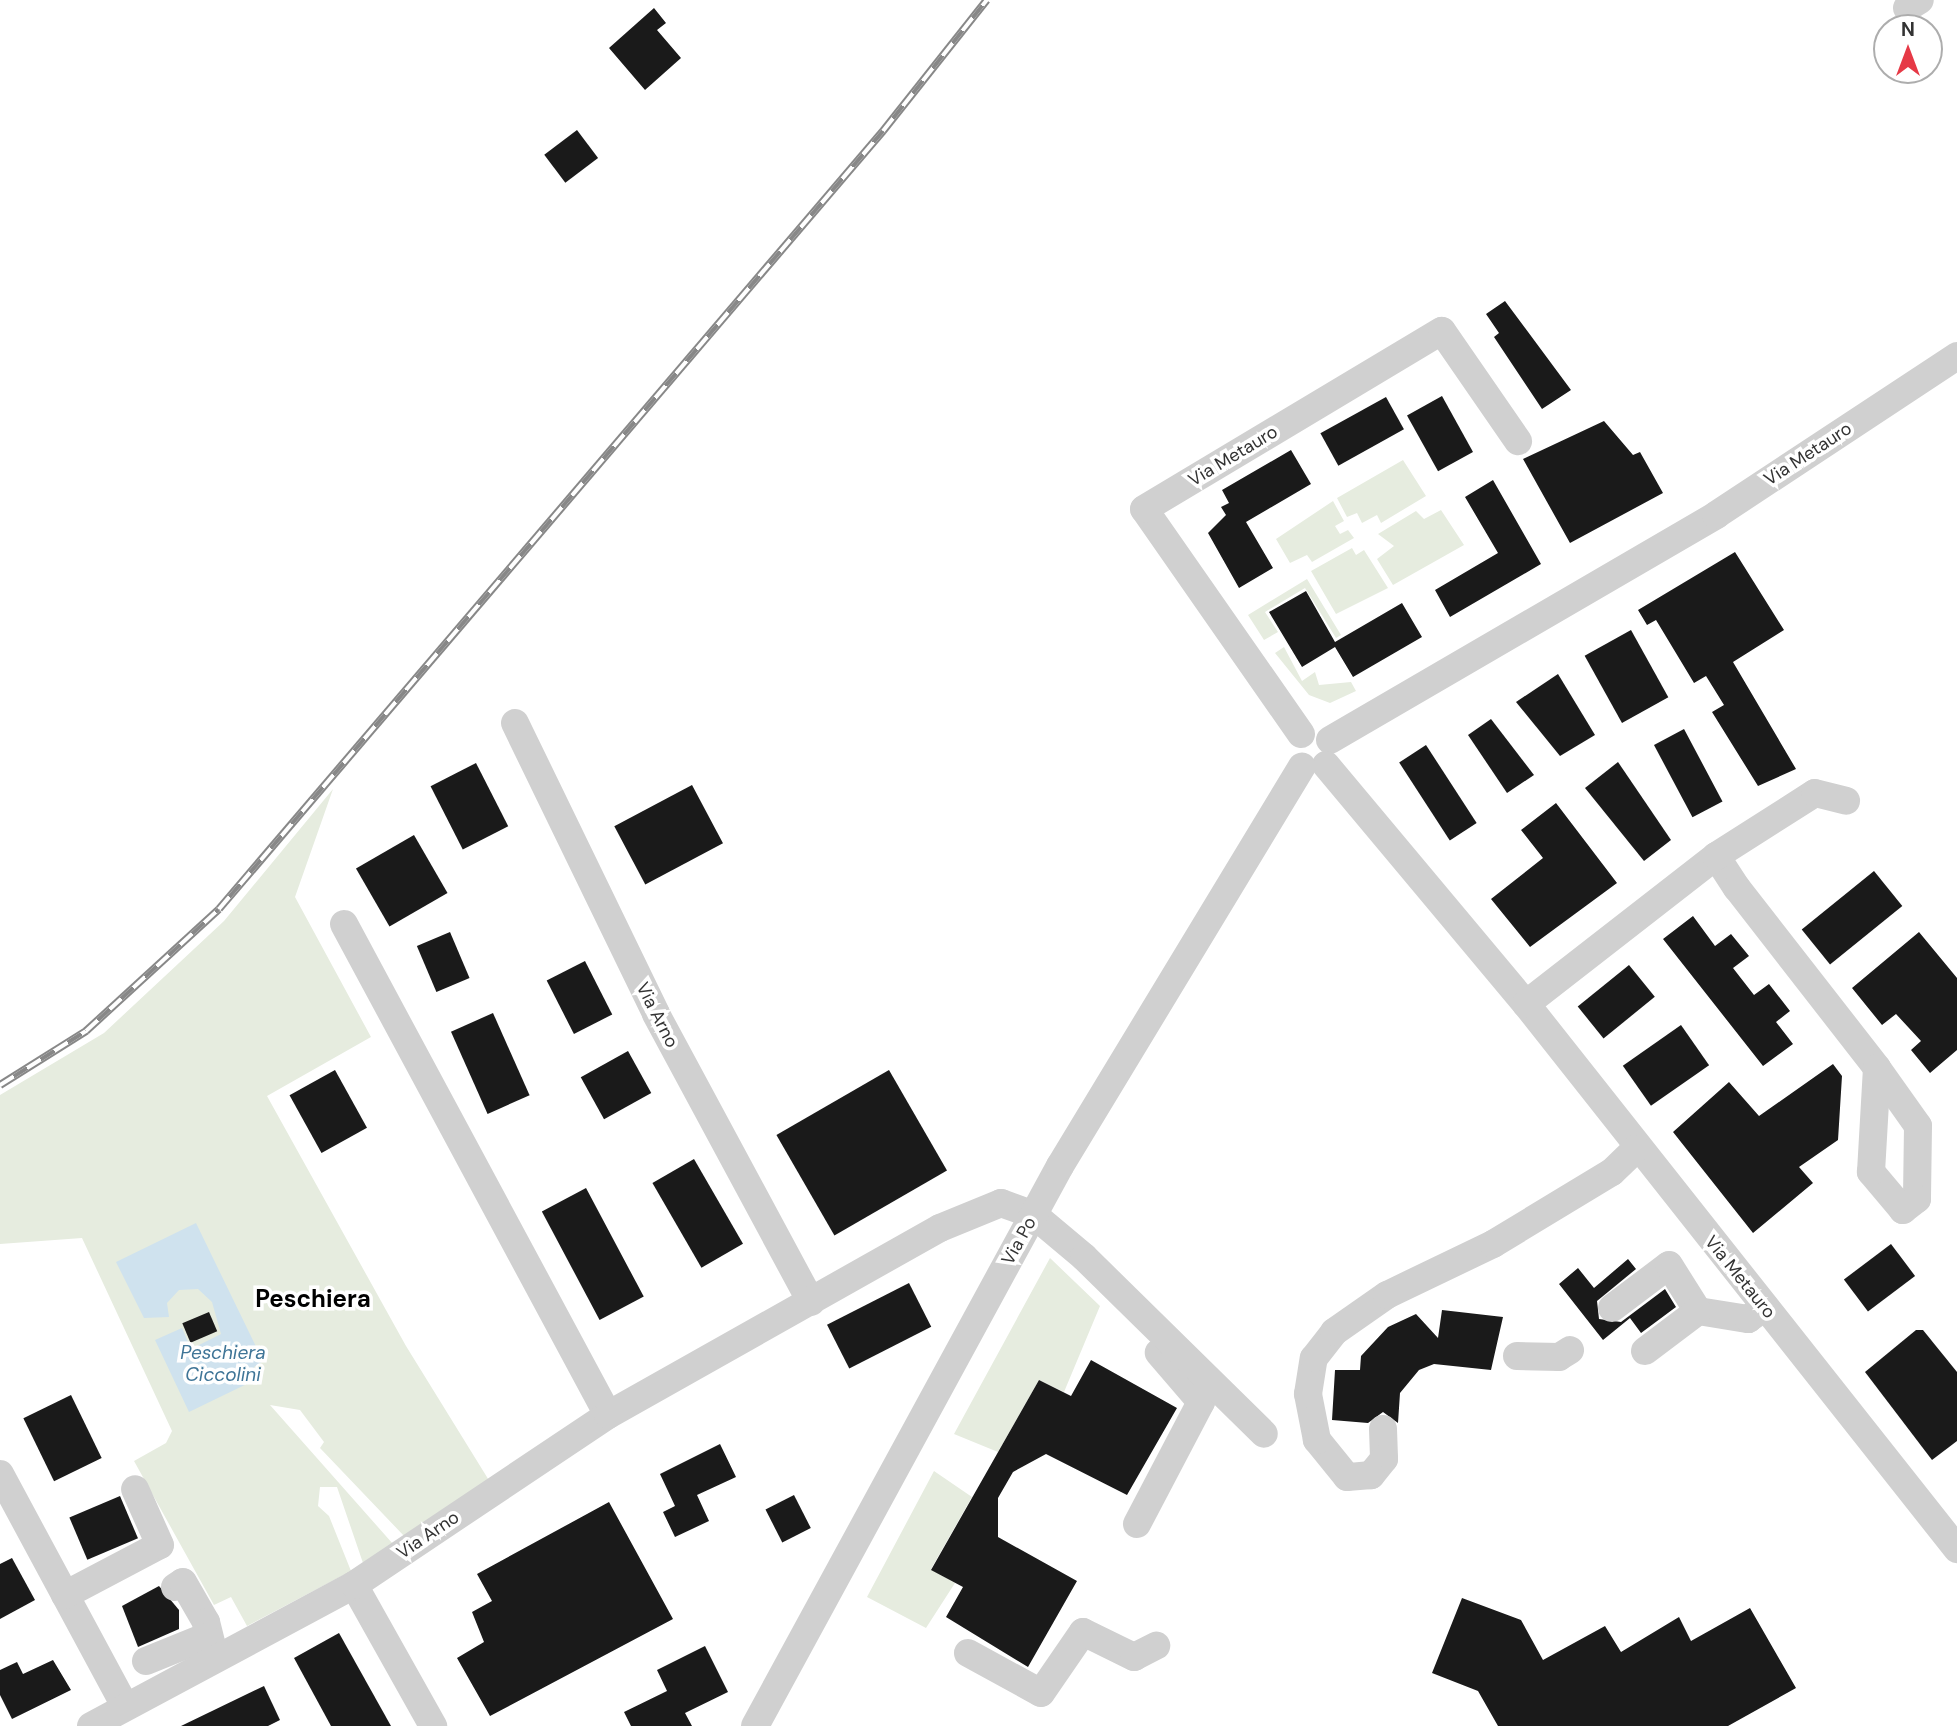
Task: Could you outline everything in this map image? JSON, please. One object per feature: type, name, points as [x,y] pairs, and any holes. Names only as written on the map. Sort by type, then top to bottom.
[{"type":"street","name":"Via Metauro","points":[[1518,441],[1441,331],[1144,509],[1301,734],[1320,732],[1320,758],[1526,1004],[1636,1149],[1957,1549]]},
{"type":"street","name":"Via Metauro","points":[[1320,758],[1716,515],[1957,356]]},
{"type":"street","name":"Via Arno","points":[[515,723],[656,1013],[811,1302]]},
{"type":"street","name":"Via Po","points":[[755,1726],[1034,1215],[1320,758]]},
{"type":"street","points":[[1526,1004],[1716,856],[1815,793],[1846,801]]},
{"type":"street","points":[[1716,856],[1877,1068]]},
{"type":"street","points":[[344,924],[608,1415]]},
{"type":"street","points":[[1383,1429],[1384,1459],[1371,1475],[1347,1477],[1317,1440],[1308,1394],[1314,1358],[1334,1332],[1387,1295],[1564,1201],[1636,1149]]},
{"type":"street","name":"Via Arno","points":[[91,1726],[210,1648],[354,1585],[608,1415],[940,1228],[1001,1203],[1034,1215]]},
{"type":"street","points":[[1034,1215],[1150,1321],[1264,1434]]},
{"type":"street","points":[[1612,1308],[1669,1265],[1698,1311]]},
{"type":"street","points":[[1644,1351],[1698,1311],[1748,1319],[1765,1307]]},
{"type":"street","points":[[1137,1524],[1201,1402],[1141,1332],[1150,1321]]},
{"type":"street","points":[[1517,1356],[1559,1357],[1570,1350]]},
{"type":"street","points":[[0,1474],[125,1706]]},
{"type":"street","points":[[65,1595],[160,1545],[135,1489]]},
{"type":"street","points":[[146,1661],[210,1648],[206,1622],[183,1582],[175,1587]]},
{"type":"street","points":[[354,1585],[433,1726]]},
{"type":"street","points":[[968,1653],[1041,1693],[1083,1632],[1134,1657],[1156,1646]]},
{"type":"shaded area","points":[[1403,460],[1426,496],[1381,523],[1377,515],[1362,523],[1357,513],[1347,517],[1337,498]]},
{"type":"shaded area","points":[[1333,501],[1344,521],[1335,526],[1340,534],[1348,530],[1354,538],[1312,562],[1307,555],[1290,563],[1276,539]]},
{"type":"shaded area","points":[[1441,510],[1464,545],[1393,585],[1377,559],[1394,546],[1378,534],[1416,511],[1424,519]]},
{"type":"shaded area","points":[[1352,548],[1356,555],[1364,550],[1388,588],[1336,614],[1311,571]]},
{"type":"shaded area","points":[[1307,579],[1341,635],[1336,638],[1305,588],[1265,612],[1278,632],[1264,640],[1248,615]]},
{"type":"shaded area","points":[[1284,647],[1302,681],[1315,672],[1319,685],[1351,682],[1356,691],[1330,703],[1309,695],[1275,653]]},
{"type":"shaded area","points":[[333,789],[295,897],[371,1037],[267,1096],[406,1346],[490,1482],[405,1537],[320,1448],[324,1442],[300,1410],[270,1405],[393,1544],[363,1563],[337,1487],[320,1487],[318,1506],[329,1516],[351,1571],[247,1626],[231,1597],[214,1605],[134,1461],[166,1443],[172,1431],[82,1238],[0,1244],[0,1095],[104,1033],[224,921]]},
{"type":"shaded area","points":[[1050,1258],[1100,1306],[1064,1392],[1039,1380],[998,1452],[954,1434]]},
{"type":"shaded area","points":[[934,1471],[972,1497],[931,1569],[955,1583],[926,1628],[867,1597]]},
{"type":"water","name":"Peschiera Ciccolini","points":[[196,1223],[263,1361],[254,1367],[255,1380],[189,1412],[155,1340],[182,1328],[191,1349],[221,1334],[212,1302],[198,1289],[179,1290],[167,1303],[169,1317],[144,1318],[116,1262]]},
{"type":"building","points":[[654,8],[666,23],[657,30],[681,58],[645,90],[609,48]]},
{"type":"building","points":[[577,130],[598,158],[565,183],[544,155]]},
{"type":"building","points":[[1505,301],[1571,390],[1542,409],[1494,337],[1499,333],[1486,314]]},
{"type":"building","points":[[1442,396],[1473,452],[1438,471],[1407,415]]},
{"type":"building","points":[[1386,397],[1404,429],[1338,466],[1320,433]]},
{"type":"building","points":[[1604,421],[1633,455],[1640,452],[1663,493],[1570,543],[1523,459]]},
{"type":"building","points":[[1291,450],[1311,484],[1246,522],[1273,568],[1239,588],[1208,533],[1226,515],[1221,507],[1229,503],[1222,490]]},
{"type":"building","points":[[1493,480],[1541,564],[1450,617],[1435,590],[1498,553],[1465,497]]},
{"type":"building","points":[[1735,552],[1784,630],[1733,662],[1796,769],[1758,786],[1712,712],[1724,705],[1706,676],[1694,683],[1656,620],[1647,625],[1638,610]]},
{"type":"building","points":[[1306,591],[1335,642],[1402,603],[1422,637],[1353,677],[1335,647],[1302,667],[1269,612]]},
{"type":"building","points":[[1631,630],[1668,697],[1622,723],[1585,656]]},
{"type":"building","points":[[1558,674],[1595,735],[1560,756],[1516,702]]},
{"type":"building","points":[[1491,719],[1534,775],[1507,793],[1468,735]]},
{"type":"building","points":[[1684,729],[1722,801],[1692,817],[1654,745]]},
{"type":"building","points":[[1426,745],[1477,823],[1450,840],[1399,762]]},
{"type":"building","points":[[1618,762],[1671,840],[1644,861],[1585,788]]},
{"type":"building","points":[[476,763],[508,826],[463,849],[431,786]]},
{"type":"building","points":[[692,785],[723,843],[645,885],[614,826]]},
{"type":"building","points":[[1556,803],[1617,883],[1530,947],[1491,899],[1543,858],[1521,830]]},
{"type":"building","points":[[414,835],[448,893],[389,927],[356,868]]},
{"type":"building","points":[[1874,871],[1902,906],[1830,964],[1802,930]]},
{"type":"building","points":[[1693,916],[1715,946],[1731,934],[1749,956],[1733,968],[1754,995],[1769,984],[1790,1011],[1776,1022],[1793,1044],[1763,1066],[1663,939]]},
{"type":"building","points":[[450,932],[470,978],[436,992],[417,946]]},
{"type":"building","points":[[1919,932],[1957,978],[1957,1050],[1930,1073],[1911,1050],[1921,1041],[1896,1014],[1882,1025],[1852,988]]},
{"type":"building","points":[[585,961],[612,1014],[574,1034],[547,981]]},
{"type":"building","points":[[1629,965],[1655,997],[1604,1038],[1578,1007]]},
{"type":"building","points":[[493,1013],[530,1095],[488,1114],[451,1032]]},
{"type":"building","points":[[1681,1025],[1709,1065],[1651,1106],[1623,1066]]},
{"type":"building","points":[[628,1051],[651,1093],[604,1119],[581,1077]]},
{"type":"building","points":[[1833,1064],[1842,1076],[1838,1140],[1799,1167],[1813,1183],[1753,1233],[1673,1132],[1729,1082],[1759,1116]]},
{"type":"building","points":[[335,1070],[367,1128],[322,1153],[290,1095]]},
{"type":"building","points":[[889,1070],[947,1170],[834,1235],[776,1135]]},
{"type":"building","points":[[694,1159],[743,1244],[701,1268],[652,1183]]},
{"type":"building","points":[[586,1188],[644,1297],[600,1320],[542,1211]]},
{"type":"building","points":[[1891,1244],[1915,1276],[1868,1311],[1844,1280]]},
{"type":"building","points":[[1628,1259],[1636,1269],[1597,1301],[1599,1319],[1621,1322],[1665,1289],[1676,1307],[1641,1333],[1630,1318],[1603,1340],[1559,1284],[1578,1268],[1594,1288]]},
{"type":"building","points":[[909,1283],[931,1327],[849,1368],[827,1325]]},
{"type":"building","points":[[1442,1310],[1503,1317],[1491,1370],[1434,1364],[1419,1370],[1400,1393],[1398,1423],[1383,1412],[1368,1423],[1332,1420],[1335,1370],[1360,1370],[1361,1356],[1388,1327],[1416,1314],[1438,1338]]},
{"type":"building","points":[[209,1312],[217,1331],[191,1343],[182,1323]]},
{"type":"building","points":[[1916,1330],[1923,1330],[1957,1372],[1957,1441],[1932,1460],[1865,1372]]},
{"type":"building","points":[[1091,1360],[1177,1408],[1127,1495],[1046,1454],[1013,1472],[998,1498],[998,1537],[1077,1581],[1028,1667],[946,1617],[963,1587],[931,1570],[1039,1380],[1071,1396]]},
{"type":"building","points":[[71,1395],[102,1458],[54,1481],[23,1418]]},
{"type":"building","points":[[720,1444],[736,1477],[697,1495],[709,1521],[675,1537],[663,1512],[675,1506],[660,1474]]},
{"type":"building","points":[[794,1495],[811,1528],[782,1542],[765,1510]]},
{"type":"building","points":[[120,1496],[138,1538],[87,1560],[69,1517]]},
{"type":"building","points":[[609,1502],[673,1619],[490,1716],[457,1658],[484,1642],[472,1612],[492,1601],[477,1574]]},
{"type":"building","points":[[12,1558],[35,1600],[0,1619],[0,1564]]},
{"type":"building","points":[[159,1586],[179,1610],[179,1629],[138,1647],[122,1606]]},
{"type":"building","points":[[1462,1598],[1521,1620],[1543,1660],[1605,1626],[1621,1652],[1679,1617],[1691,1641],[1750,1608],[1796,1688],[1728,1726],[1498,1726],[1478,1691],[1432,1673]]},
{"type":"building","points":[[339,1633],[391,1726],[331,1726],[294,1658]]},
{"type":"building","points":[[705,1646],[728,1692],[685,1713],[692,1726],[631,1726],[624,1712],[667,1691],[657,1670]]},
{"type":"building","points":[[53,1660],[71,1690],[12,1719],[0,1695],[0,1670],[17,1662],[23,1674]]},
{"type":"building","points":[[264,1686],[280,1720],[268,1726],[181,1726]]},
{"type":"railway","points":[[0,1085],[86,1031],[219,909],[883,131],[987,0]]},
{"type":"district","name":"Peschiera","points":[[313,1299]]}]
